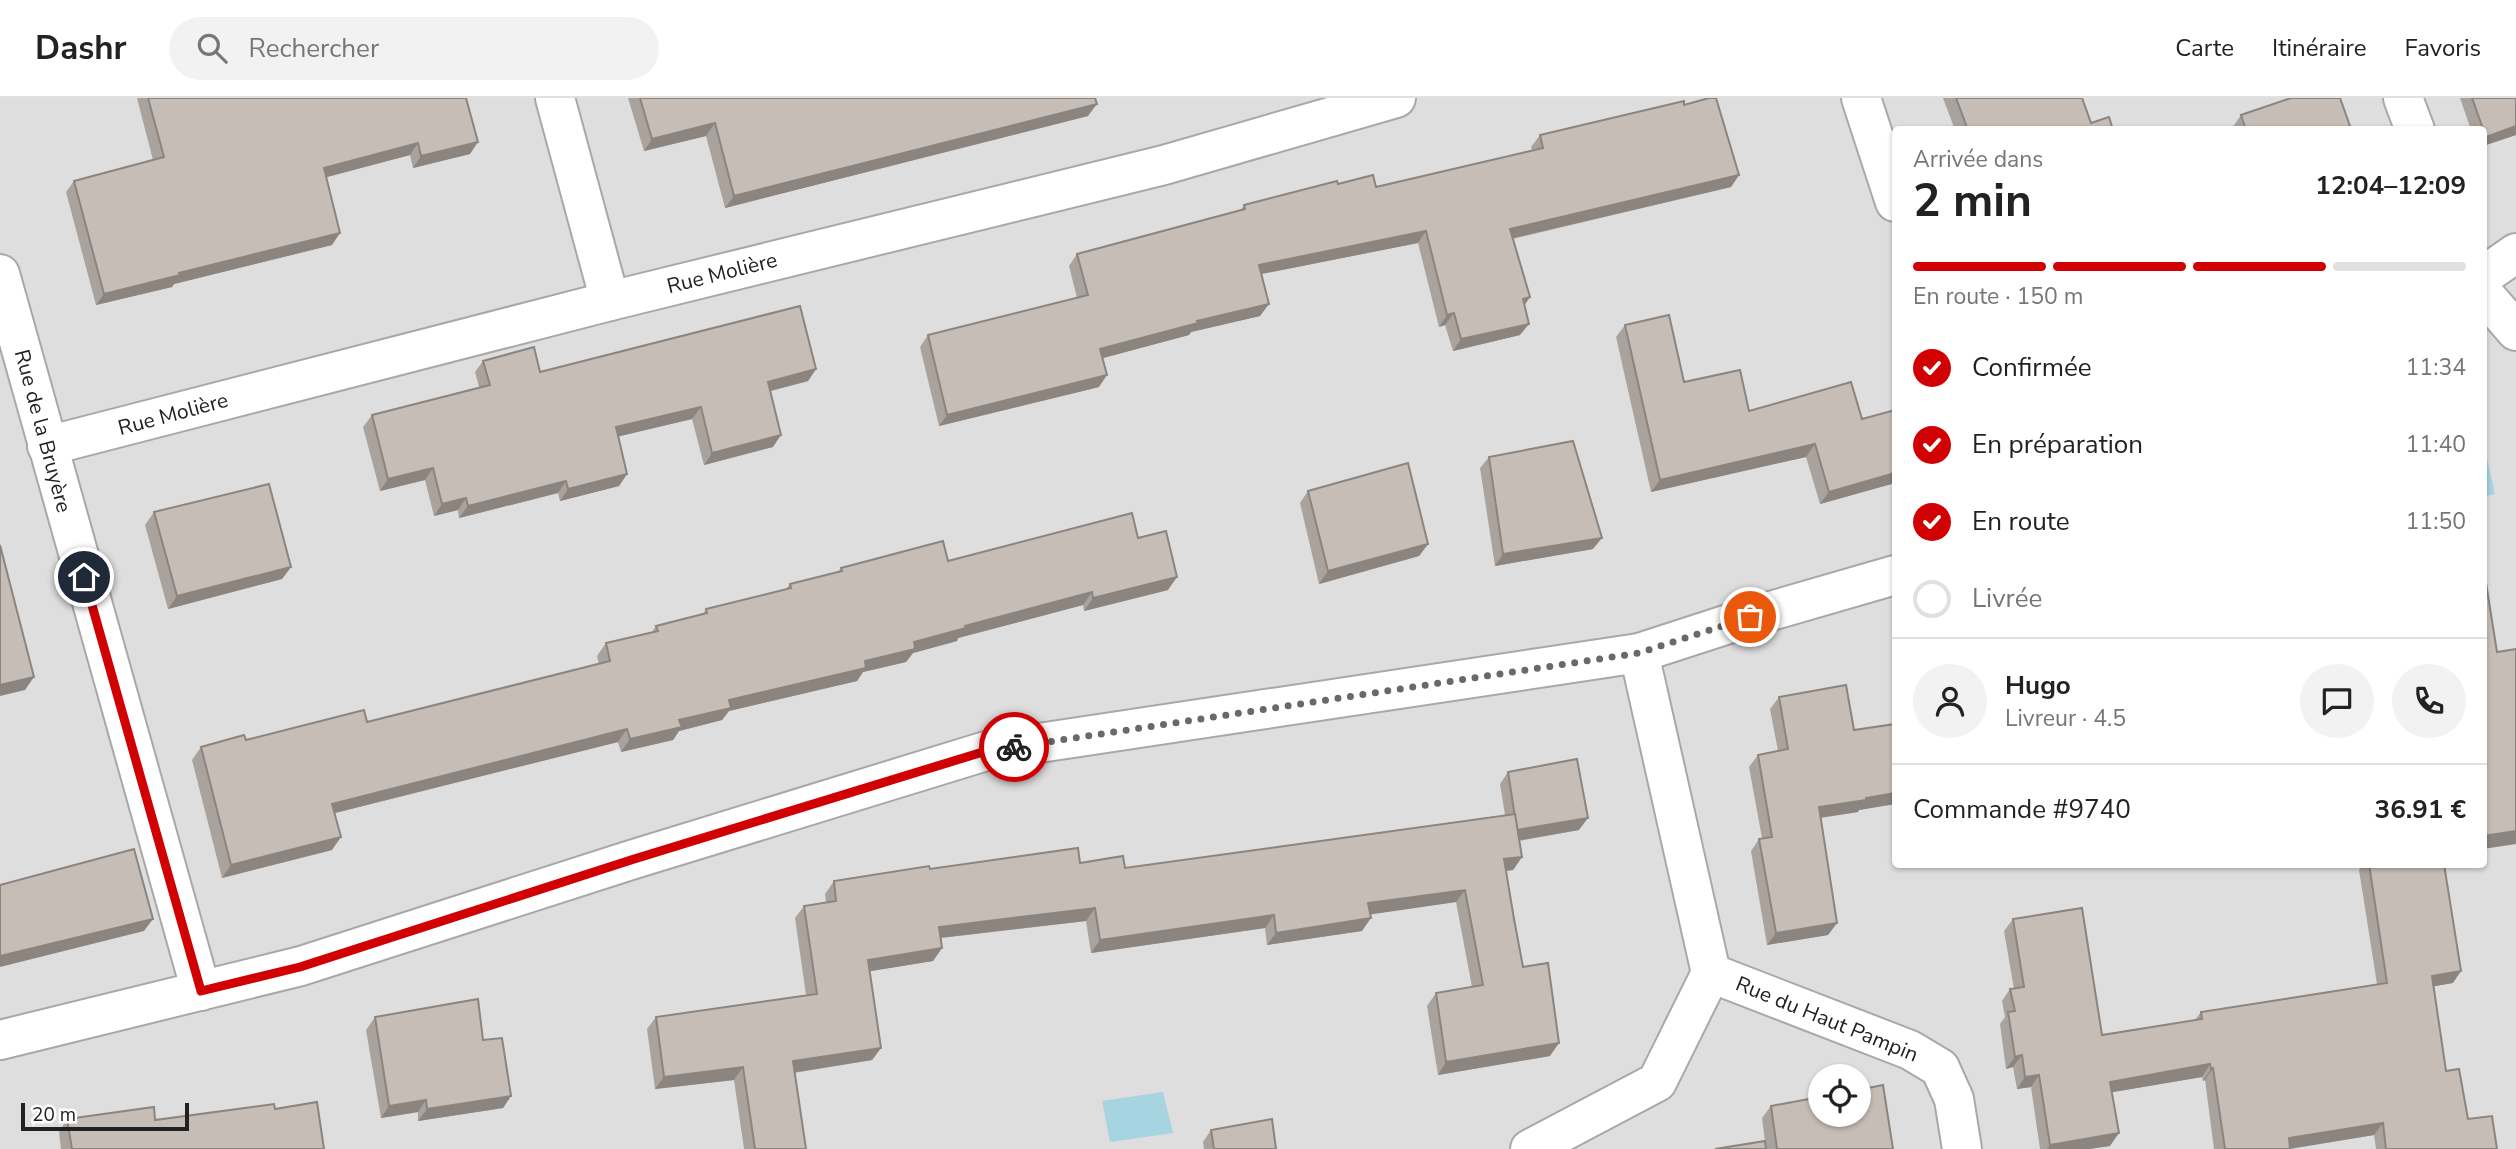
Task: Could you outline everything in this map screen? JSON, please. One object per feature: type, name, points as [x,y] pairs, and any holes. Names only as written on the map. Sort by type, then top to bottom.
[{"type":"street","points":[[555,98],[610,301]]},
{"type":"street","name":"Rue Molière","points":[[47,446],[610,301],[1164,165],[1396,98]]},
{"type":"street","points":[[1861,98],[1892,193]]},
{"type":"street","points":[[2403,98],[2414,126]]},
{"type":"street","points":[[2487,273],[2516,253]]},
{"type":"street","name":"Rue de la Bruyère","points":[[0,274],[201,991]]},
{"type":"street","points":[[2487,298],[2516,331]]},
{"type":"street","points":[[0,1040],[300,967],[631,860],[986,751],[1639,653],[1892,576]]},
{"type":"street","name":"Rue du Haut Pampin","points":[[1530,1149],[1657,1082],[1711,973],[1639,653]]},
{"type":"street","name":"Rue du Haut Pampin","points":[[1711,973],[1910,1050],[1940,1068],[1954,1099],[1962,1149]]},
{"type":"shaded area","points":[[0,98],[2516,98],[2516,1149],[0,1149]]},
{"type":"water","points":[[2487,459],[2495,494],[2487,496]]},
{"type":"water","points":[[1163,1092],[1173,1133],[1110,1142],[1102,1101]]},
{"type":"building","points":[[148,98],[466,98],[478,142],[421,156],[418,143],[324,168],[340,233],[104,294],[74,181],[164,157]]},
{"type":"building","points":[[640,98],[1095,98],[1097,104],[734,196],[715,123],[652,139]]},
{"type":"building","points":[[1716,98],[1739,175],[1510,229],[1530,297],[1523,299],[1529,324],[1461,339],[1454,313],[1447,315],[1426,231],[1259,265],[1269,304],[1100,349],[1107,375],[947,415],[928,335],[1088,295],[1077,254],[1337,181],[1338,184],[1373,175],[1376,187],[1543,148],[1540,135],[1684,101],[1684,105]]},
{"type":"building","points":[[1956,98],[2082,98],[2091,123],[2109,117],[2112,126],[1966,126]]},
{"type":"building","points":[[2291,98],[2340,98],[2350,126],[2245,126],[2241,115]]},
{"type":"building","points":[[2472,98],[2516,98],[2516,126],[2487,137],[2487,126],[2482,126]]},
{"type":"building","points":[[800,306],[816,369],[768,382],[781,435],[712,453],[701,407],[616,427],[627,474],[568,489],[566,481],[468,506],[466,498],[442,504],[433,468],[388,479],[372,415],[490,385],[483,361],[534,347],[540,372]]},
{"type":"building","points":[[1669,315],[1684,382],[1740,370],[1749,411],[1851,382],[1862,419],[1892,411],[1892,474],[1829,492],[1815,444],[1660,480],[1625,325]]},
{"type":"building","points":[[1573,441],[1602,538],[1503,554],[1489,457]]},
{"type":"building","points":[[1408,463],[1428,544],[1328,571],[1308,491]]},
{"type":"building","points":[[269,484],[291,567],[177,596],[154,512]]},
{"type":"building","points":[[1132,513],[1138,538],[1166,531],[1177,577],[1093,598],[1092,592],[965,626],[966,628],[914,642],[915,649],[865,661],[866,668],[729,700],[731,708],[679,720],[682,727],[630,739],[627,729],[332,804],[341,837],[231,865],[201,747],[244,735],[246,740],[364,710],[367,722],[610,661],[606,643],[658,631],[656,626],[707,613],[706,609],[791,588],[790,584],[842,571],[841,568],[943,541],[948,561]]},
{"type":"building","points":[[0,545],[34,677],[0,685]]},
{"type":"building","points":[[2487,589],[2497,652],[2516,649],[2516,831],[2487,835]]},
{"type":"building","points":[[1846,685],[1854,730],[1892,724],[1892,794],[1819,807],[1837,923],[1776,933],[1759,839],[1772,837],[1758,755],[1788,749],[1779,697]]},
{"type":"building","points":[[1577,759],[1588,818],[1517,830],[1508,772]]},
{"type":"building","points":[[1515,814],[1522,857],[1504,859],[1523,967],[1548,963],[1559,1043],[1446,1062],[1436,993],[1483,985],[1465,890],[1368,903],[1371,918],[1276,933],[1274,915],[1100,940],[1095,908],[939,927],[942,948],[868,960],[881,1048],[793,1061],[806,1149],[755,1149],[743,1067],[664,1077],[656,1017],[817,994],[804,906],[836,901],[834,881],[929,866],[930,869],[1078,848],[1080,863],[1123,856],[1125,868]]},
{"type":"building","points":[[134,849],[153,919],[0,956],[0,885]]},
{"type":"building","points":[[2370,868],[2445,868],[2461,971],[2432,976],[2446,1071],[2459,1069],[2468,1119],[2492,1116],[2497,1149],[2386,1149],[2383,1123],[2289,1138],[2290,1149],[2225,1149],[2213,1068],[2211,1069],[2210,1064],[2110,1082],[2119,1133],[2050,1145],[2039,1075],[2025,1077],[2022,1055],[2015,1057],[2008,1012],[2015,1011],[2010,989],[2024,987],[2013,919],[2082,908],[2102,1035],[2202,1019],[2201,1012],[2387,983]]},
{"type":"building","points":[[478,999],[483,1040],[502,1038],[511,1096],[427,1109],[426,1100],[389,1106],[375,1017]]},
{"type":"building","points":[[1883,1085],[1893,1149],[1777,1149],[1771,1106],[1808,1099],[1808,1127],[1871,1127],[1871,1087]]},
{"type":"building","points":[[317,1102],[324,1149],[72,1149],[67,1119],[154,1107],[155,1120],[274,1104],[275,1109]]},
{"type":"building","points":[[1272,1119],[1276,1149],[1214,1149],[1211,1130]]},
{"type":"building","points":[[1765,1141],[1766,1149],[1715,1149]]},
{"type":"way so far","points":[[1014,747],[1639,653],[1750,617]]},
{"type":"route","points":[[84,577],[201,991],[300,967],[656,852],[986,751],[1014,747]]}]
